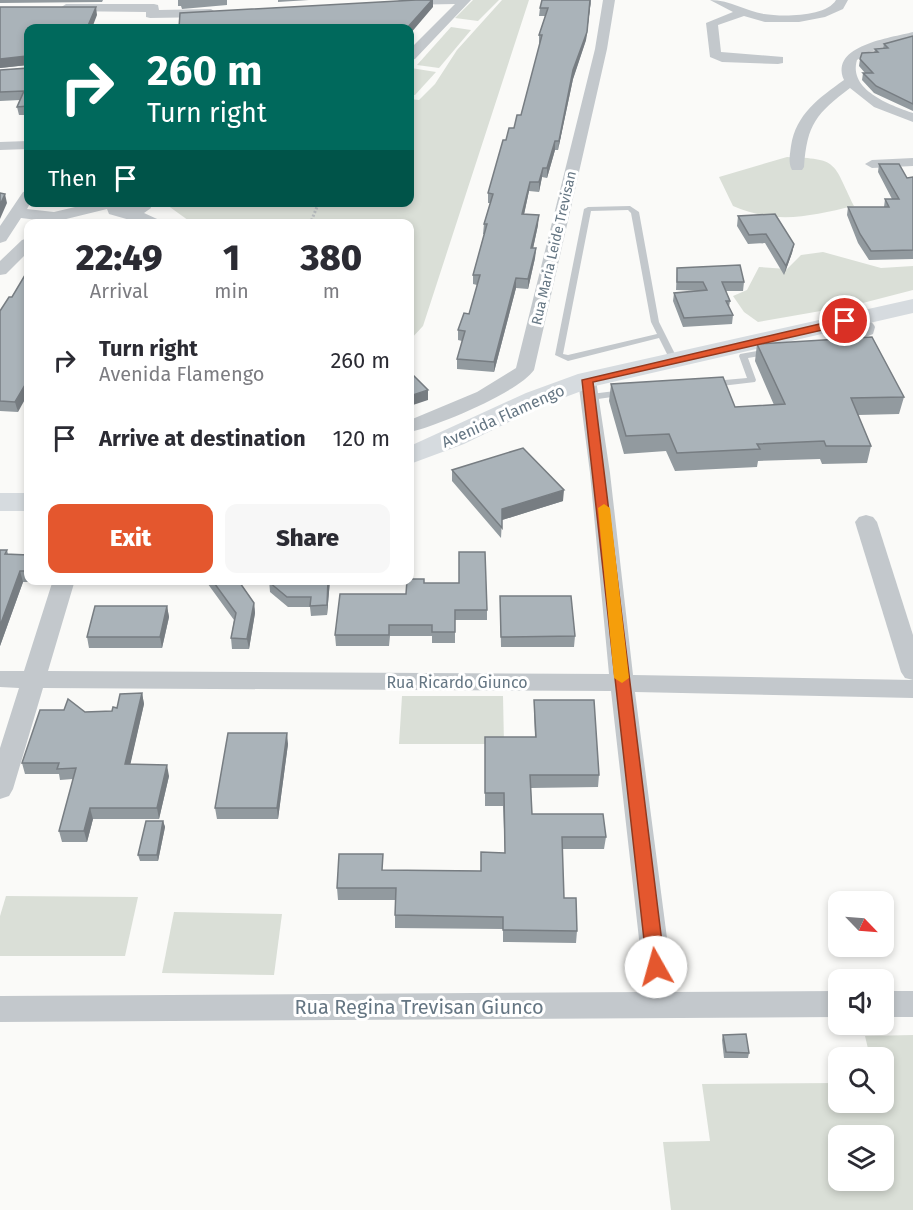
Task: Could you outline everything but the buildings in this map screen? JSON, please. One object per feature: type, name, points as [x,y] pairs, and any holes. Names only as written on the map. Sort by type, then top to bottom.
[{"type":"street","points":[[393,2],[464,0]]},
{"type":"street","points":[[414,52],[464,0]]},
{"type":"street","name":"Rua Maria Leide Trevisan","points":[[414,425],[465,406],[508,384],[525,370],[601,49],[609,0]]},
{"type":"street","points":[[716,0],[763,18],[782,15],[819,15],[839,6],[842,0]]},
{"type":"street","points":[[763,3],[782,15]]},
{"type":"street","points":[[56,8],[224,12]]},
{"type":"street","points":[[745,12],[712,23],[715,54],[722,58],[778,60]]},
{"type":"street","points":[[913,36],[864,49],[851,58],[848,67],[851,81],[873,98],[912,117],[913,134]]},
{"type":"street","points":[[797,167],[797,139],[804,121],[815,109],[851,81]]},
{"type":"street","points":[[0,146],[24,145]]},
{"type":"street","points":[[872,164],[913,162]]},
{"type":"street","points":[[0,237],[24,202]]},
{"type":"street","points":[[18,213],[54,217],[128,207],[152,219]]},
{"type":"street","points":[[87,219],[128,207]]},
{"type":"street","points":[[0,270],[24,247]]},
{"type":"street","name":"Avenida Flamengo","points":[[414,454],[535,399],[589,389],[674,360],[913,306]]},
{"type":"street","points":[[589,389],[661,1005]]},
{"type":"street","points":[[0,502],[24,502]]},
{"type":"street","points":[[866,522],[913,672]]},
{"type":"street","points":[[0,789],[62,585]]},
{"type":"street","name":"Rua Ricardo Giunco","points":[[0,679],[622,683],[913,689]]},
{"type":"street","name":"Rua Regina Trevisan Giunco","points":[[0,1009],[828,1004]]},
{"type":"street","points":[[894,1004],[913,1004]]},
{"type":"lane","points":[[662,335],[568,358],[559,355],[588,209],[630,208],[635,212],[655,322],[662,335],[674,360]]},
{"type":"lane","points":[[826,343],[861,337],[870,332],[871,327],[862,317]]},
{"type":"lane","points":[[706,385],[752,380],[743,356],[779,350]]},
{"type":"lane","points":[[589,389],[637,392]]},
{"type":"shaded area","points":[[473,0],[499,0],[478,21],[455,18]]},
{"type":"shaded area","points":[[502,0],[529,0],[423,326],[414,336],[414,219],[187,219],[170,207],[414,207],[414,99],[419,100],[435,84],[457,50]]},
{"type":"shaded area","points":[[451,27],[471,30],[439,68],[417,65]]},
{"type":"shaded area","points":[[414,68],[436,72],[415,95]]},
{"type":"shaded area","points":[[787,157],[816,159],[832,165],[854,206],[823,213],[779,217],[749,212],[733,206],[719,177]]},
{"type":"shaded area","points":[[823,252],[881,268],[913,266],[913,290],[855,305],[758,322],[744,312],[733,296],[747,290],[759,267],[787,269],[801,255]]},
{"type":"shaded area","points":[[402,696],[503,696],[504,744],[399,744]]},
{"type":"shaded area","points":[[6,896],[138,897],[125,956],[0,956],[0,916]]},
{"type":"shaded area","points":[[174,912],[282,914],[274,975],[162,973]]},
{"type":"shaded area","points":[[913,1035],[913,1210],[671,1210],[663,1142],[710,1141],[702,1084],[828,1083],[828,1113],[894,1113],[894,1047],[868,1047],[865,1036]]},
{"type":"slow traffic","points":[[604,508],[622,678]]},
{"type":"route","points":[[656,967],[600,473],[587,380],[845,321]]}]
